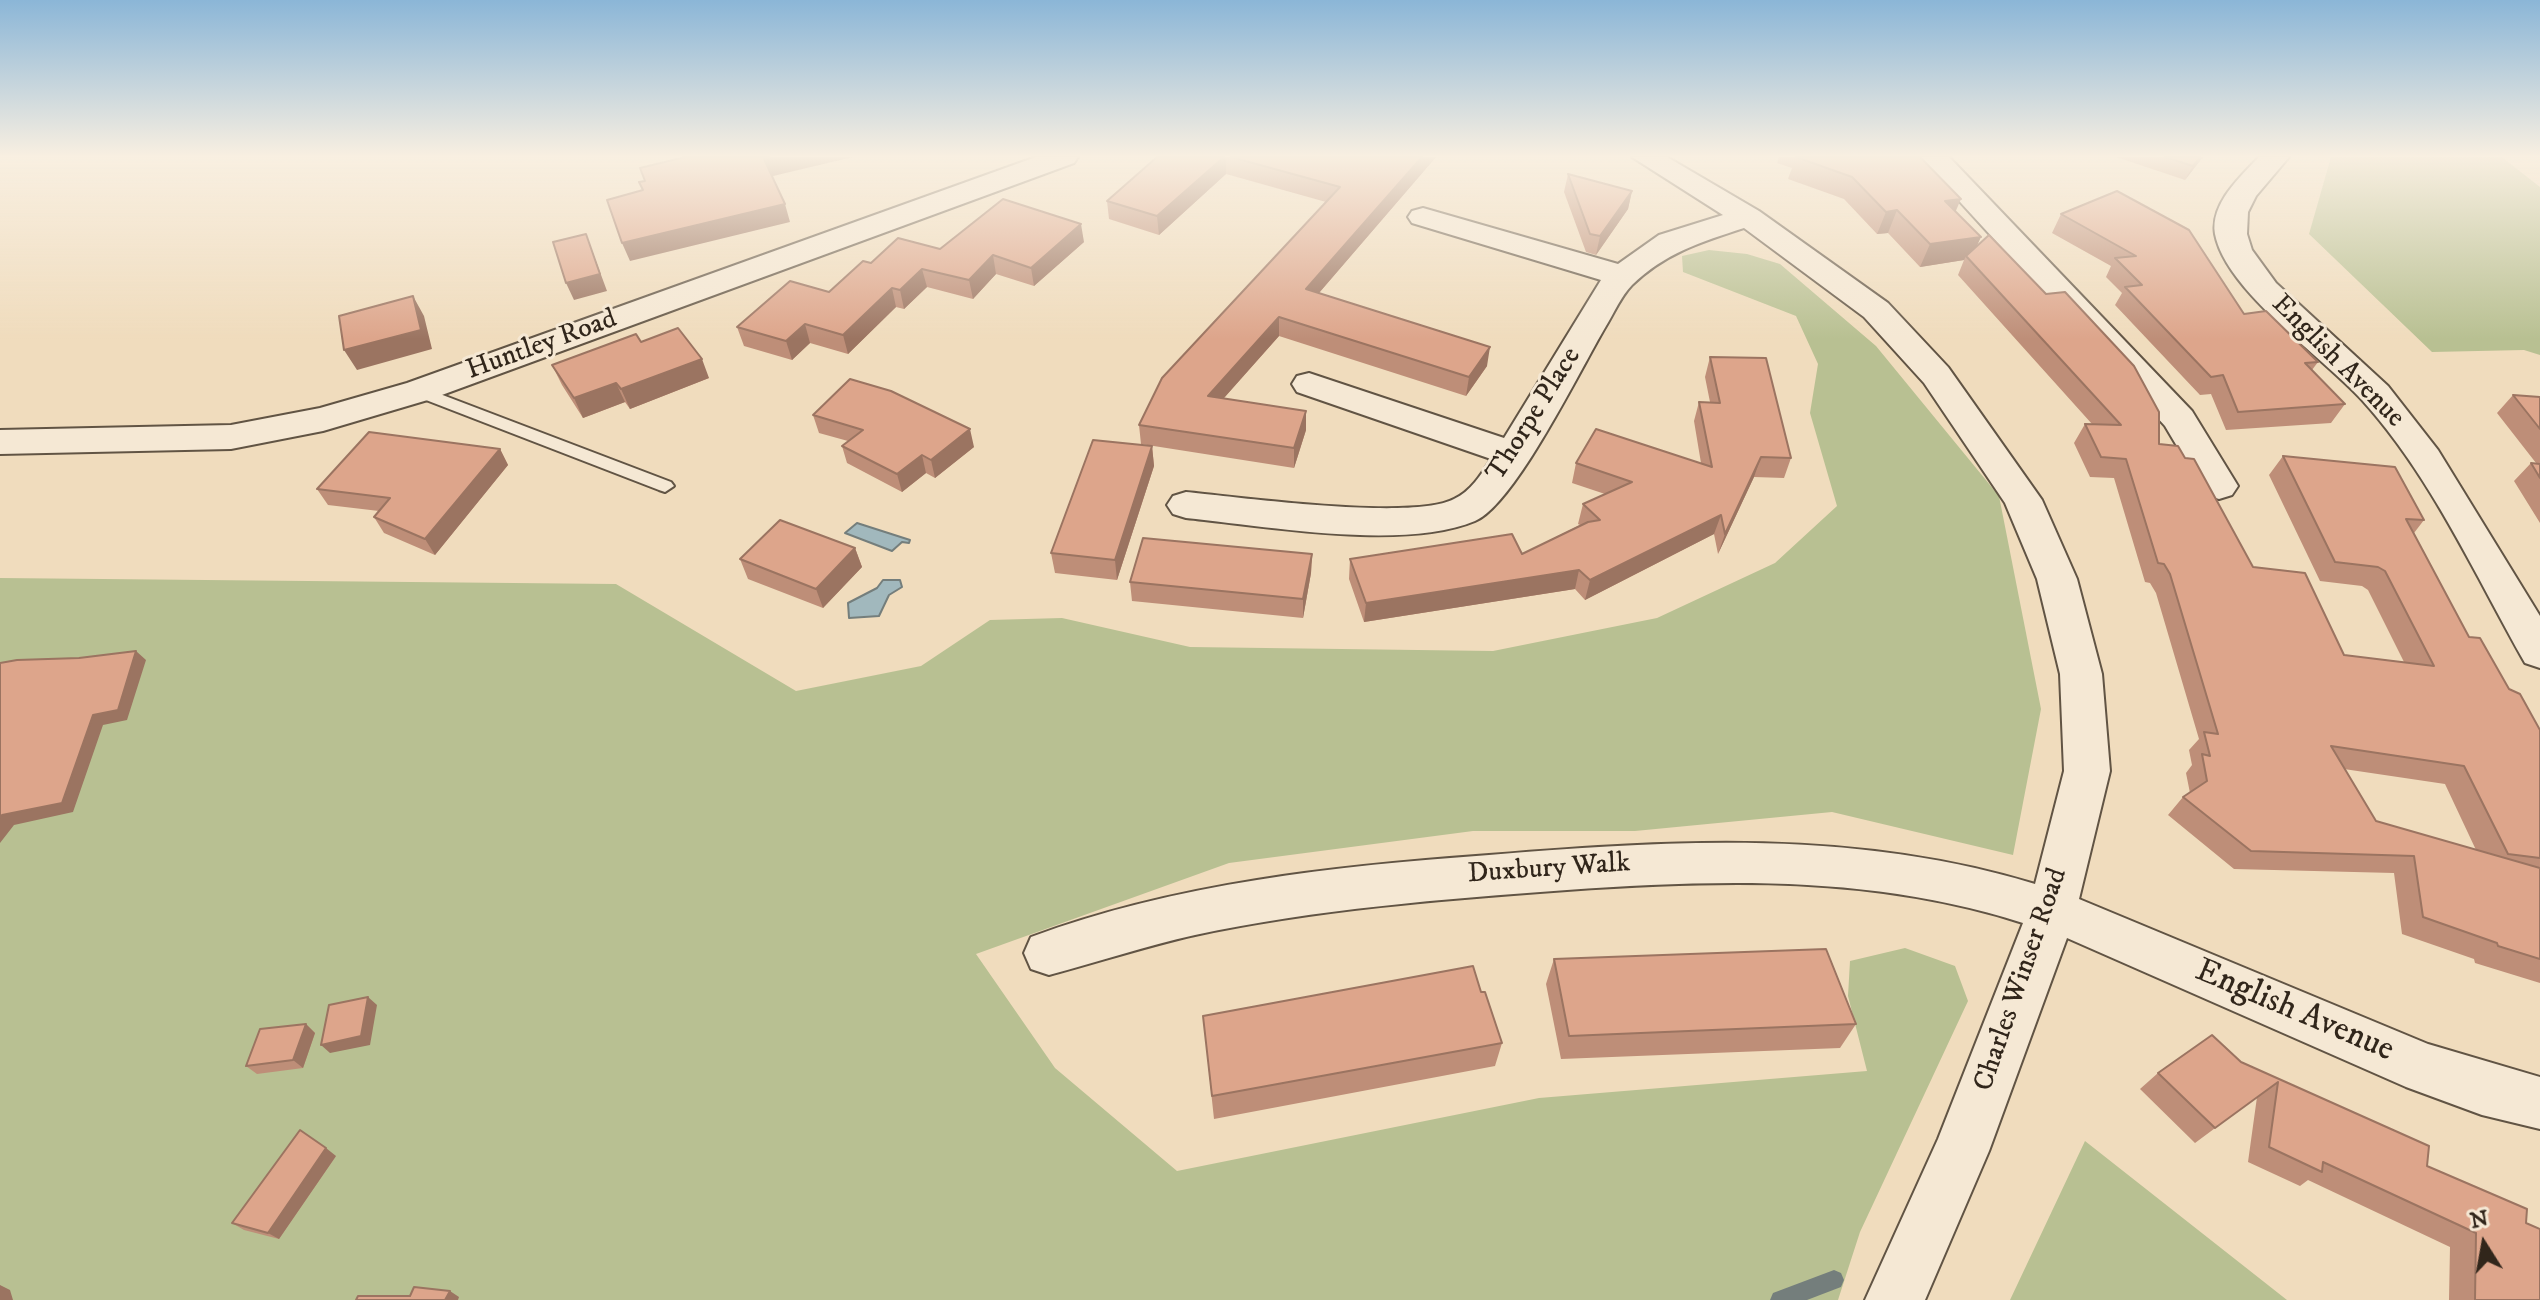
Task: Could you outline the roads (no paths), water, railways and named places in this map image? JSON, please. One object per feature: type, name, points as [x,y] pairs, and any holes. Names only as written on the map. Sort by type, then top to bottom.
[{"type":"street","name":"Huntley Road","points":[[0,442],[231,437],[323,419],[419,391],[897,218]]},
{"type":"street","points":[[1425,218],[1623,276]]},
{"type":"street","name":"Thorpe Place","points":[[1186,505],[1388,519],[1461,512],[1481,499],[1513,454],[1616,282],[1670,242],[1746,218]]},
{"type":"street","name":"Charles Winser Road","points":[[1749,218],[1876,310],[1936,375],[1979,433],[2029,513],[2057,579],[2081,674],[2087,771],[2052,911],[1961,1151],[1895,1300]]},
{"type":"street","points":[[1990,218],[2179,419],[2219,486]]},
{"type":"street","name":"English Avenue","points":[[2232,218],[2230,229],[2243,265],[2268,293],[2348,366],[2407,432],[2540,652]]},
{"type":"street","points":[[1309,384],[1513,454]]},
{"type":"street","name":"Duxbury Walk","points":[[1049,953],[1197,913],[1396,882],[1642,864],[1798,860],[1913,874],[1987,890],[2052,911]]},
{"type":"street","name":"English Avenue","points":[[2052,911],[2393,1056],[2507,1097],[2540,1103]]},
{"type":"lane","points":[[419,391],[665,486]]},
{"type":"water","points":[[857,523],[910,540],[909,543],[902,542],[892,551],[845,533]]},
{"type":"water","points":[[883,580],[900,580],[902,587],[889,595],[879,616],[849,618],[848,603],[877,588]]},
{"type":"waterway","points":[[1780,1300],[1834,1280]]}]
